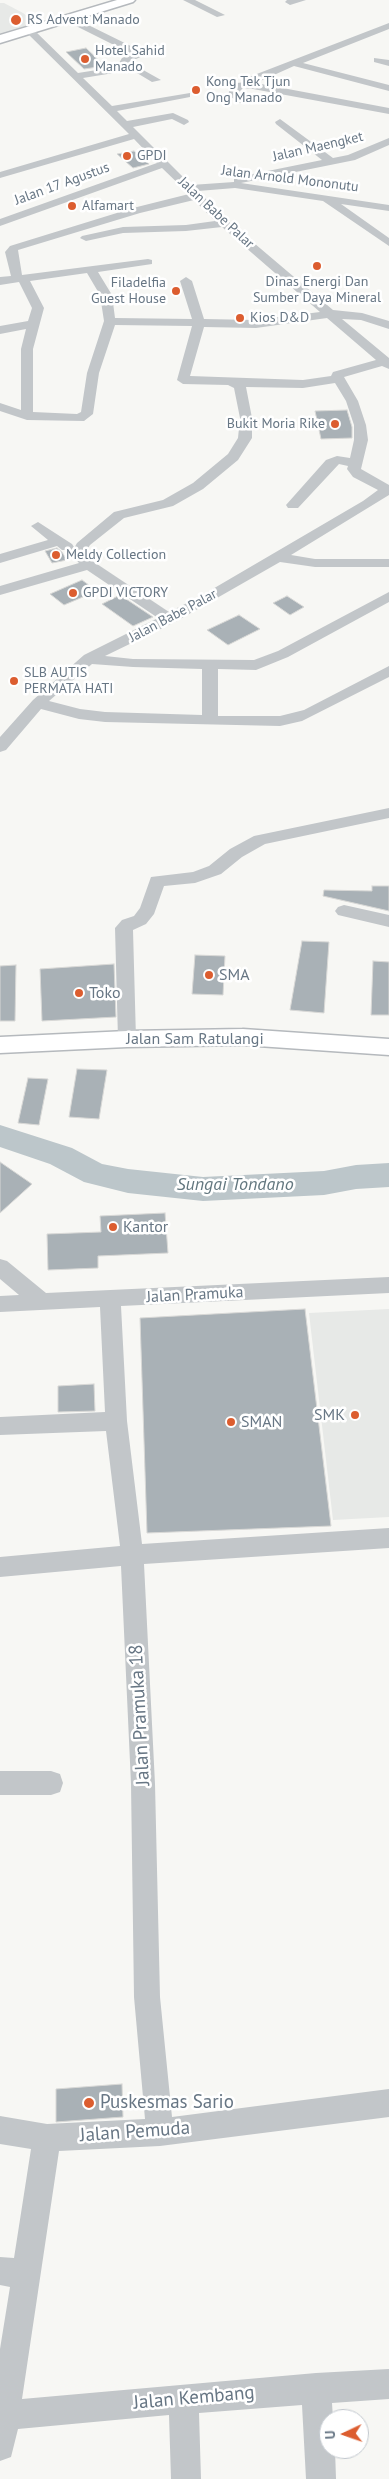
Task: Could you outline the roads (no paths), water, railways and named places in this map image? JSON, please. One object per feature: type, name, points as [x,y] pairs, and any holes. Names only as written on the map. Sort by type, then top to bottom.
[{"type":"main road","points":[[0,39],[129,0]]},
{"type":"main road","name":"Jalan Sam Ratulangi","points":[[0,1046],[127,1039],[243,1037],[389,1047]]},
{"type":"street","points":[[188,0],[220,15]]},
{"type":"street","points":[[290,2],[301,0]]},
{"type":"street","points":[[69,19],[140,54],[125,60],[124,63],[130,67]]},
{"type":"street","points":[[253,86],[251,83],[252,79],[296,64],[389,26]]},
{"type":"street","name":"Jalan Babe Palar","points":[[30,31],[224,223],[387,363]]},
{"type":"street","points":[[377,60],[389,63]]},
{"type":"street","points":[[296,64],[389,88]]},
{"type":"street","points":[[76,76],[136,67],[156,80]]},
{"type":"street","points":[[240,100],[233,95],[234,91],[241,85],[389,111]]},
{"type":"street","points":[[109,110],[186,95]]},
{"type":"street","points":[[125,125],[175,116],[184,122]]},
{"type":"street","points":[[280,122],[332,162]]},
{"type":"street","points":[[0,175],[87,148],[135,136]]},
{"type":"street","name":"Jalan Maengket","points":[[222,184],[332,162],[372,150],[389,141]]},
{"type":"street","name":"Jalan 17 Agustus","points":[[0,223],[163,164]]},
{"type":"street","name":"Jalan Arnold Mononutu","points":[[20,278],[11,252],[14,248],[222,184],[389,208]]},
{"type":"street","points":[[325,198],[389,242]]},
{"type":"street","points":[[86,238],[123,230],[186,228],[224,223]]},
{"type":"street","points":[[0,281],[148,262]]},
{"type":"street","points":[[0,407],[27,416],[79,418],[87,414],[93,373],[110,321],[106,295],[90,268]]},
{"type":"street","points":[[20,278],[38,304],[27,349],[27,416]]},
{"type":"street","points":[[186,281],[199,324],[182,380],[303,384],[339,379]]},
{"type":"street","points":[[110,321],[199,324],[266,323],[332,314],[356,316],[389,325]]},
{"type":"street","points":[[0,330],[34,324]]},
{"type":"street","points":[[387,363],[339,373],[339,379],[352,400],[360,425],[361,440],[354,469],[358,474],[388,489]]},
{"type":"street","points":[[78,554],[84,543],[118,515],[181,498],[233,457],[246,438],[246,418],[240,386],[236,383]]},
{"type":"street","points":[[293,505],[331,463],[344,460],[355,463]]},
{"type":"street","name":"Jalan Babe Palar","points":[[0,747],[38,704],[89,658],[170,619],[368,504],[388,489]]},
{"type":"street","points":[[38,526],[78,554],[89,565],[170,619]]},
{"type":"street","points":[[0,559],[58,541]]},
{"type":"street","points":[[278,557],[315,563],[389,563]]},
{"type":"street","points":[[0,591],[89,565]]},
{"type":"street","points":[[89,658],[133,663],[250,665],[262,663],[283,654],[389,596]]},
{"type":"street","points":[[210,664],[210,720]]},
{"type":"street","points":[[38,704],[80,714],[260,721],[297,718],[389,671]]},
{"type":"street","points":[[127,1039],[124,928],[128,924],[140,920],[148,910],[157,881],[195,877],[215,870],[236,853],[260,840],[389,813]]},
{"type":"street","points":[[344,911],[389,921]]},
{"type":"street","points":[[0,1267],[42,1302]]},
{"type":"street","name":"Jalan Pramuka","points":[[0,1304],[389,1285]]},
{"type":"street","name":"Jalan Pramuka 18","points":[[110,1299],[116,1421],[132,1555],[143,1784],[147,1997],[160,2132]]},
{"type":"street","points":[[0,1426],[116,1421]]},
{"type":"street","points":[[0,1567],[132,1555],[389,1538]]},
{"type":"street","points":[[0,1783],[51,1783]]},
{"type":"street","name":"Jalan Pemuda","points":[[0,2130],[47,2138],[160,2132],[389,2103]]},
{"type":"street","points":[[0,2446],[13,2272],[47,2138]]},
{"type":"street","name":"Jalan Kembang","points":[[3,2416],[316,2388],[389,2384]]},
{"type":"street","points":[[316,2388],[321,2479]]},
{"type":"street","points":[[184,2399],[186,2479]]},
{"type":"waterway","name":"Sungai Tondano","points":[[0,1136],[61,1156],[95,1174],[128,1181],[203,1189],[324,1183],[356,1177],[389,1175]]},
{"type":"place","name":"RS Advent Manado","points":[[16,20]]},
{"type":"place","name":"Hotel Sahid Manado","points":[[85,59]]},
{"type":"place","name":"Kong Tek Tjun Ong Manado","points":[[196,90]]},
{"type":"place","name":"GPDI","points":[[127,156]]},
{"type":"place","name":"Alfamart","points":[[72,206]]},
{"type":"place","name":"Dinas Energi Dan Sumber Daya Mineral","points":[[317,266]]},
{"type":"place","name":"Filadelfia Guest House","points":[[176,291]]},
{"type":"place","name":"Kios D&D","points":[[240,318]]},
{"type":"place","name":"Bukit Moria Rike","points":[[335,424]]},
{"type":"place","name":"Meldy Collection","points":[[56,555]]},
{"type":"place","name":"GPDI VICTORY","points":[[73,593]]},
{"type":"place","name":"SLB AUTIS PERMATA HATI","points":[[14,681]]},
{"type":"place","name":"SMA","points":[[209,975]]},
{"type":"place","name":"Toko","points":[[79,993]]},
{"type":"place","name":"Kantor","points":[[113,1227]]},
{"type":"place","name":"SMK","points":[[355,1415]]},
{"type":"place","name":"SMAN","points":[[231,1422]]},
{"type":"place","name":"Puskesmas Sario","points":[[89,2103]]}]
